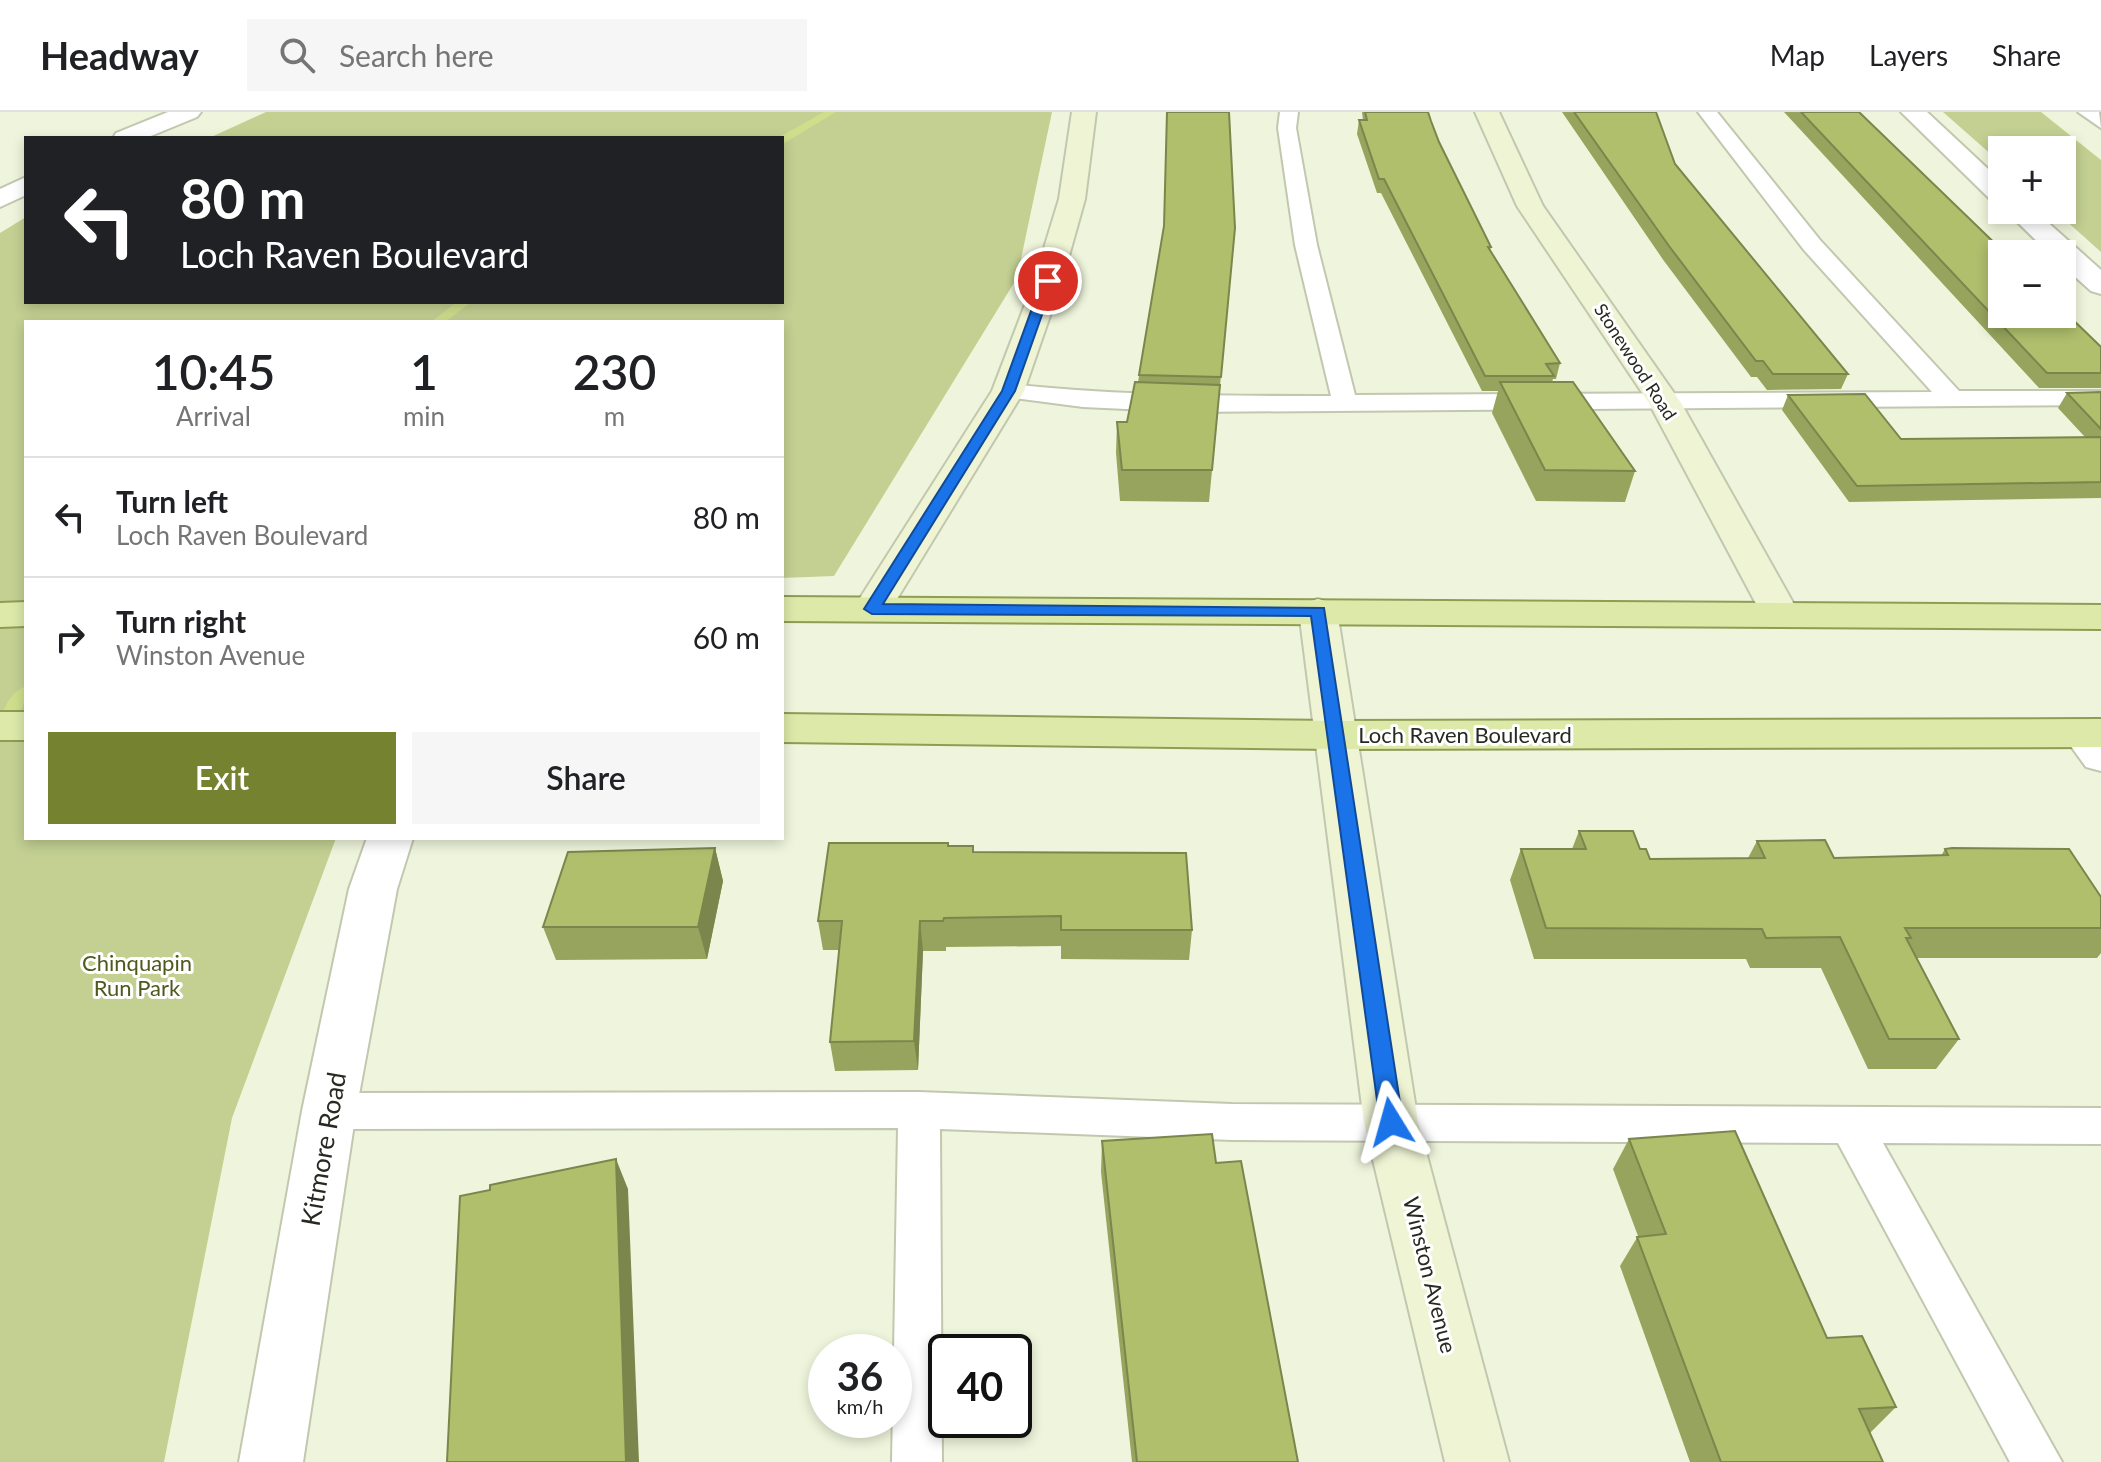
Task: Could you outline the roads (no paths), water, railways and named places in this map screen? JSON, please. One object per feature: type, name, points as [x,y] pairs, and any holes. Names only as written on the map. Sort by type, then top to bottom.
[{"type":"main road","points":[[784,609],[2101,617]]},
{"type":"main road","points":[[0,615],[24,614]]},
{"type":"main road","points":[[0,726],[24,726]]},
{"type":"main road","name":"Loch Raven Boulevard","points":[[784,728],[2095,741]]},
{"type":"street","points":[[130,136],[189,112]]},
{"type":"street","points":[[872,609],[1008,391],[1048,281],[1072,199],[1084,112]]},
{"type":"street","name":"Stonewood Road","points":[[1487,112],[1514,174],[1553,243],[1665,403],[1781,615]]},
{"type":"street","points":[[1913,112],[1988,183]]},
{"type":"street","points":[[0,199],[24,186]]},
{"type":"street","points":[[2033,224],[2101,285]]},
{"type":"street","name":"Winston Avenue","points":[[1318,611],[1391,1122],[1477,1462]]},
{"type":"street","name":"Kitmore Road","points":[[271,1462],[329,1111],[373,889],[389,840]]},
{"type":"lane","points":[[1289,112],[1287,128],[1306,245],[1345,404]]},
{"type":"lane","points":[[1707,112],[1812,245],[1952,399]]},
{"type":"lane","points":[[2087,112],[2101,122]]},
{"type":"lane","points":[[1008,391],[1083,400],[1190,404],[2101,398]]},
{"type":"lane","points":[[917,1462],[919,1110]]},
{"type":"lane","points":[[329,1111],[919,1110],[1232,1122],[2101,1126]]},
{"type":"lane","points":[[1849,1123],[2037,1462]]},
{"type":"waterway","points":[[784,139],[831,112]]},
{"type":"waterway","points":[[440,320],[462,304]]},
{"type":"waterway","points":[[0,726],[24,695]]},
{"type":"park label","name":"Chinquapin Run Park","points":[[137,976]]}]
